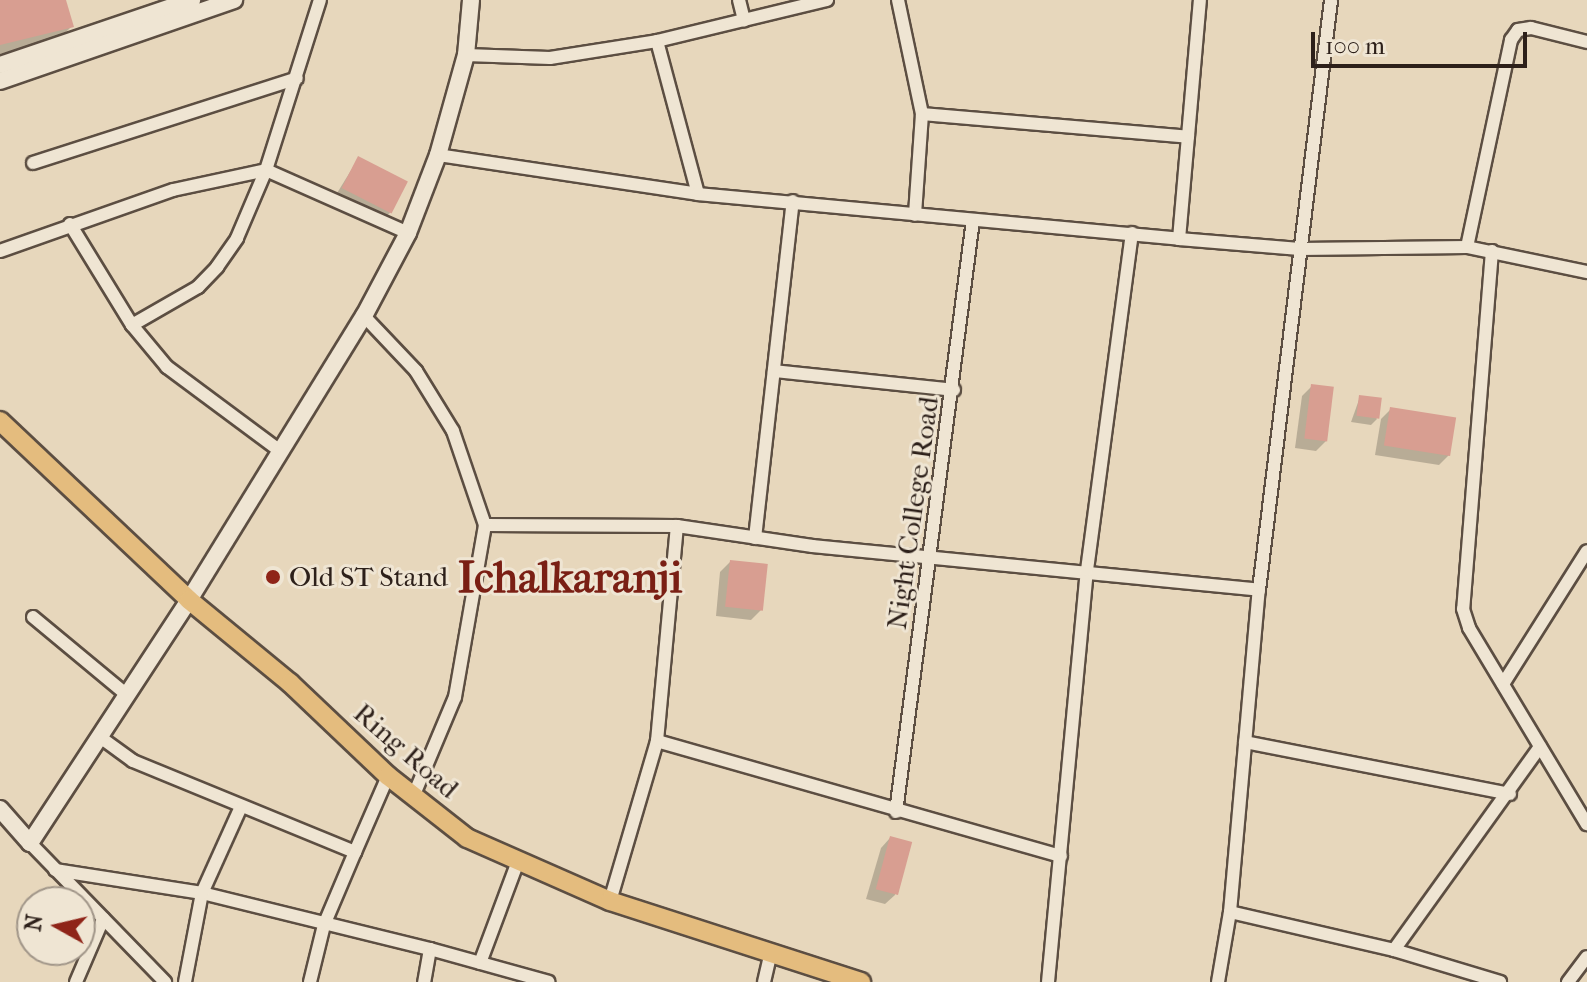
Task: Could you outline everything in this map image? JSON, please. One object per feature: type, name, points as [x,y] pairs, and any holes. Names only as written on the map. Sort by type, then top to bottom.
[{"type":"main road","name":"Ring Road","points":[[0,421],[189,600],[290,683],[388,776],[467,838],[517,864],[610,901],[849,980]]},
{"type":"street","points":[[0,65],[192,0]]},
{"type":"street","points":[[0,81],[234,0]]},
{"type":"street","points":[[132,325],[198,287],[217,267],[237,238],[266,170],[320,0]]},
{"type":"street","points":[[30,843],[189,600],[364,316],[408,233],[438,155],[466,55],[471,0]]},
{"type":"street","points":[[739,0],[744,20]]},
{"type":"street","points":[[466,55],[550,58],[657,41],[827,0]]},
{"type":"street","points":[[898,0],[922,114],[915,215]]},
{"type":"street","points":[[1179,239],[1200,0]]},
{"type":"street","points":[[1218,982],[1230,912],[1259,590],[1331,0]]},
{"type":"street","points":[[1467,247],[1511,40],[1518,30],[1531,28],[1587,42]]},
{"type":"street","points":[[657,41],[698,194]]},
{"type":"street","points":[[33,163],[297,78]]},
{"type":"street","points":[[922,114],[1188,137]]},
{"type":"street","points":[[438,155],[698,194],[1179,239],[1300,249],[1467,247],[1587,272]]},
{"type":"street","points":[[0,251],[173,190],[266,170],[408,233]]},
{"type":"street","points":[[755,538],[793,201]]},
{"type":"street","name":"Night College Road","points":[[896,812],[954,390],[973,220]]},
{"type":"street","points":[[70,224],[132,325],[167,367],[280,451]]},
{"type":"street","points":[[1048,982],[1087,570],[1132,233]]},
{"type":"street","points":[[1492,251],[1463,609],[1503,684],[1587,824]]},
{"type":"street","points":[[364,316],[416,371],[453,431],[485,525],[455,697],[413,797]]},
{"type":"street","points":[[774,371],[954,390]]},
{"type":"street","points":[[485,525],[677,526],[755,538],[1259,590]]},
{"type":"street","points":[[610,901],[657,741],[677,526]]},
{"type":"street","points":[[1503,684],[1587,551]]},
{"type":"street","points":[[33,617],[127,695]]},
{"type":"street","points":[[100,737],[133,761],[240,809],[355,852]]},
{"type":"street","points":[[657,741],[896,812],[1061,856]]},
{"type":"street","points":[[1245,742],[1510,794]]},
{"type":"street","points":[[1394,950],[1409,921],[1510,794],[1540,747]]},
{"type":"street","points":[[310,982],[324,925],[388,776]]},
{"type":"street","points":[[0,809],[165,982]]},
{"type":"street","points":[[185,982],[202,893],[240,809]]},
{"type":"street","points":[[480,963],[517,864]]},
{"type":"street","points":[[55,870],[202,893],[430,949],[549,982]]},
{"type":"street","points":[[1230,912],[1394,950],[1500,982]]},
{"type":"street","points":[[76,982],[103,919]]},
{"type":"street","points":[[424,982],[430,949]]},
{"type":"street","points":[[764,982],[770,955]]},
{"type":"street","points":[[1568,982],[1587,957]]},
{"type":"building","points":[[0,0],[66,0],[74,27],[0,45]]},
{"type":"building","points":[[358,156],[408,181],[392,213],[342,188]]},
{"type":"building","points":[[1311,384],[1334,387],[1327,441],[1304,439]]},
{"type":"building","points":[[1359,395],[1382,398],[1379,419],[1356,416]]},
{"type":"building","points":[[1390,407],[1456,417],[1450,456],[1384,446]]},
{"type":"building","points":[[730,560],[768,564],[763,611],[725,607]]},
{"type":"building","points":[[890,836],[912,842],[898,895],[876,889]]},
{"type":"place","name":"Old ST Stand","points":[[273,577]]},
{"type":"district","name":"Ichalkaranji","points":[[570,578]]}]
